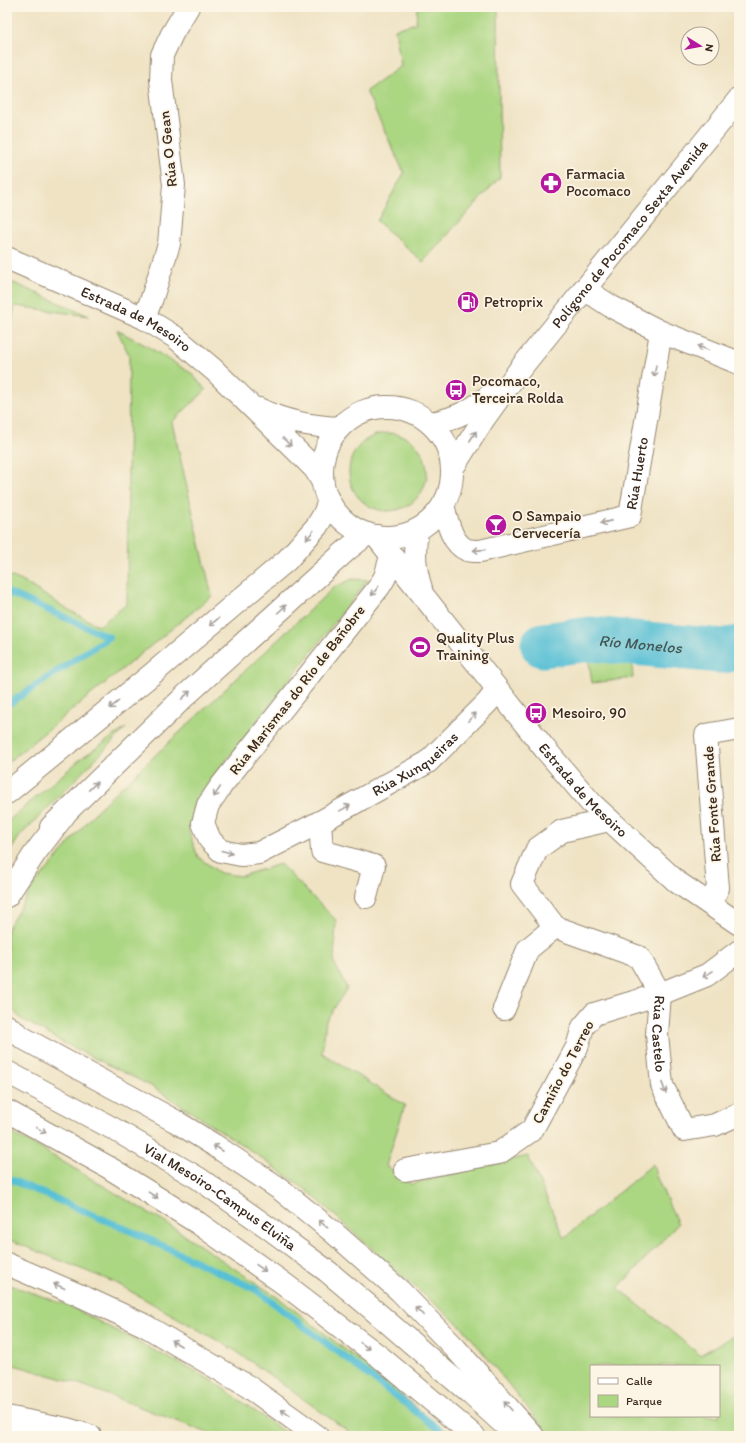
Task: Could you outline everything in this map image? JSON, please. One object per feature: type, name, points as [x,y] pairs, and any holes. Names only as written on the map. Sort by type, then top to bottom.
[{"type":"main road","name":"Rúa O Gean","points":[[144,318],[169,244],[174,185],[161,80],[162,56],[172,34],[188,7]]},
{"type":"main road","name":"Polígono de Pocomaco Sexta Avenida","points":[[452,469],[483,420],[520,369],[739,99]]},
{"type":"main road","name":"Estrada de Mesoiro","points":[[7,258],[144,318],[175,337],[214,370],[303,457],[314,469],[336,512],[355,529],[372,535],[390,537],[404,535],[417,530],[436,515],[443,505],[450,487],[452,469],[446,444],[430,423],[416,414],[400,408],[384,407],[367,410],[352,417],[339,428],[330,440],[322,467],[326,491]]},
{"type":"main road","points":[[584,289],[612,307],[661,332],[739,363]]},
{"type":"main road","name":"Rúa Huerto","points":[[443,505],[448,524],[454,537],[460,546],[468,551],[480,551],[630,516],[661,332]]},
{"type":"main road","name":"Polígono de Pocomaco Sexta Avenida","points":[[430,423],[457,417],[471,409],[482,402],[520,369]]},
{"type":"main road","name":"Estrada de Mesoiro","points":[[249,405],[272,415],[295,422],[312,426],[339,428]]},
{"type":"main road","points":[[7,793],[152,675],[287,560],[317,526],[324,514],[326,491]]},
{"type":"main road","name":"Estrada de Mesoiro","points":[[417,530],[414,552],[415,566],[422,593]]},
{"type":"main road","name":"Estrada de Mesoiro","points":[[372,535],[422,593],[545,750],[586,797],[677,882],[739,924]]},
{"type":"main road","points":[[7,877],[37,841],[185,696],[348,549],[372,535]]},
{"type":"main road","name":"Rúa Marismas do Río de Bañobre","points":[[204,823],[208,805],[221,786],[379,587],[385,577],[391,556]]},
{"type":"main road","name":"Rúa Xunqueiras","points":[[204,823],[210,840],[221,851],[241,855],[259,853],[320,822],[428,762],[498,690]]},
{"type":"main road","name":"Rúa Fonte Grande","points":[[710,904],[718,888],[706,736],[739,729]]},
{"type":"main road","points":[[7,896],[35,853],[65,814]]},
{"type":"main road","points":[[504,1009],[528,949],[555,927],[522,884],[537,849],[562,831],[609,820]]},
{"type":"main road","points":[[320,822],[322,851],[374,866],[366,897]]},
{"type":"main road","name":"Rúa Castelo","points":[[555,927],[639,957],[660,994],[657,1034],[662,1085],[684,1130],[715,1125],[739,1114]]},
{"type":"main road","name":"Camiño do Terreo","points":[[405,1170],[499,1153],[532,1130],[576,1047],[583,1027],[594,1014],[660,994],[707,975],[739,951]]},
{"type":"main road","points":[[7,1026],[23,1038],[123,1092],[214,1145],[280,1190],[333,1232],[400,1291],[456,1349],[533,1436]]},
{"type":"main road","name":"Vial Mesoiro-Campus Elviña","points":[[7,1072],[106,1125],[198,1178],[327,1271],[472,1395],[516,1436]]},
{"type":"main road","points":[[7,1111],[108,1167],[198,1223],[283,1283],[380,1357],[474,1436]]},
{"type":"main road","points":[[7,1264],[79,1295],[158,1333],[249,1387],[317,1436]]},
{"type":"main road","name":"Vial Mesoiro-Campus Elviña","points":[[416,1347],[498,1436]]},
{"type":"main road","points":[[7,1417],[67,1429],[90,1436]]},
{"type":"main road","points":[[7,1428],[27,1436]]},
{"type":"green space","points":[[417,7],[498,7],[500,177],[423,262],[377,221],[404,173],[366,91],[401,66],[395,29],[416,23]]},
{"type":"green space","points":[[7,280],[89,316],[15,306],[7,344]]},
{"type":"green space","points":[[117,330],[147,346],[191,373],[206,390],[172,422],[212,596],[7,763],[7,575],[22,581],[69,610],[99,626],[127,604],[129,355]]},
{"type":"green space","points":[[388,433],[403,436],[416,444],[424,457],[427,472],[424,487],[416,500],[403,508],[388,511],[373,508],[360,500],[352,487],[349,472],[352,457],[360,444],[373,436]]},
{"type":"green space","points":[[352,579],[368,580],[195,800],[189,832],[198,857],[220,873],[241,876],[280,864],[336,920],[334,962],[347,988],[326,1021],[322,1053],[405,1105],[386,1166],[411,1184],[528,1156],[564,1238],[653,1164],[656,1176],[678,1224],[618,1288],[700,1355],[739,1333],[739,1436],[550,1436],[464,1329],[309,1192],[247,1148],[151,1086],[60,1041],[20,1018],[7,1003],[7,929],[32,888],[97,810],[333,588]]},
{"type":"green space","points":[[631,653],[633,678],[592,683],[588,656]]},
{"type":"green space","points":[[126,728],[20,836],[7,856],[7,822],[83,757]]},
{"type":"green space","points":[[7,1131],[38,1147],[174,1228],[280,1299],[388,1383],[449,1436],[355,1436],[236,1351],[116,1283],[7,1239]]},
{"type":"green space","points":[[7,1284],[67,1305],[213,1381],[290,1436],[216,1436],[77,1383],[7,1363]]},
{"type":"waterway","name":"Río Monelos","points":[[7,592],[109,637]]},
{"type":"waterway","points":[[7,705],[109,637]]},
{"type":"waterway","name":"Río Monelos","points":[[543,645],[590,639],[722,651],[739,648]]},
{"type":"waterway","points":[[7,1178],[135,1233],[255,1289],[448,1436]]},
{"type":"place","name":"Farmacia Pocomaco","points":[[551,183]]},
{"type":"place","name":"Petroprix","points":[[468,302]]},
{"type":"place","name":"Pocomaco, Terceira Rolda","points":[[456,390]]},
{"type":"place","name":"O Sampaio Cervecería","points":[[496,525]]},
{"type":"place","name":"Quality Plus Training","points":[[420,647]]},
{"type":"place","name":"Mesoiro, 90","points":[[536,713]]}]
